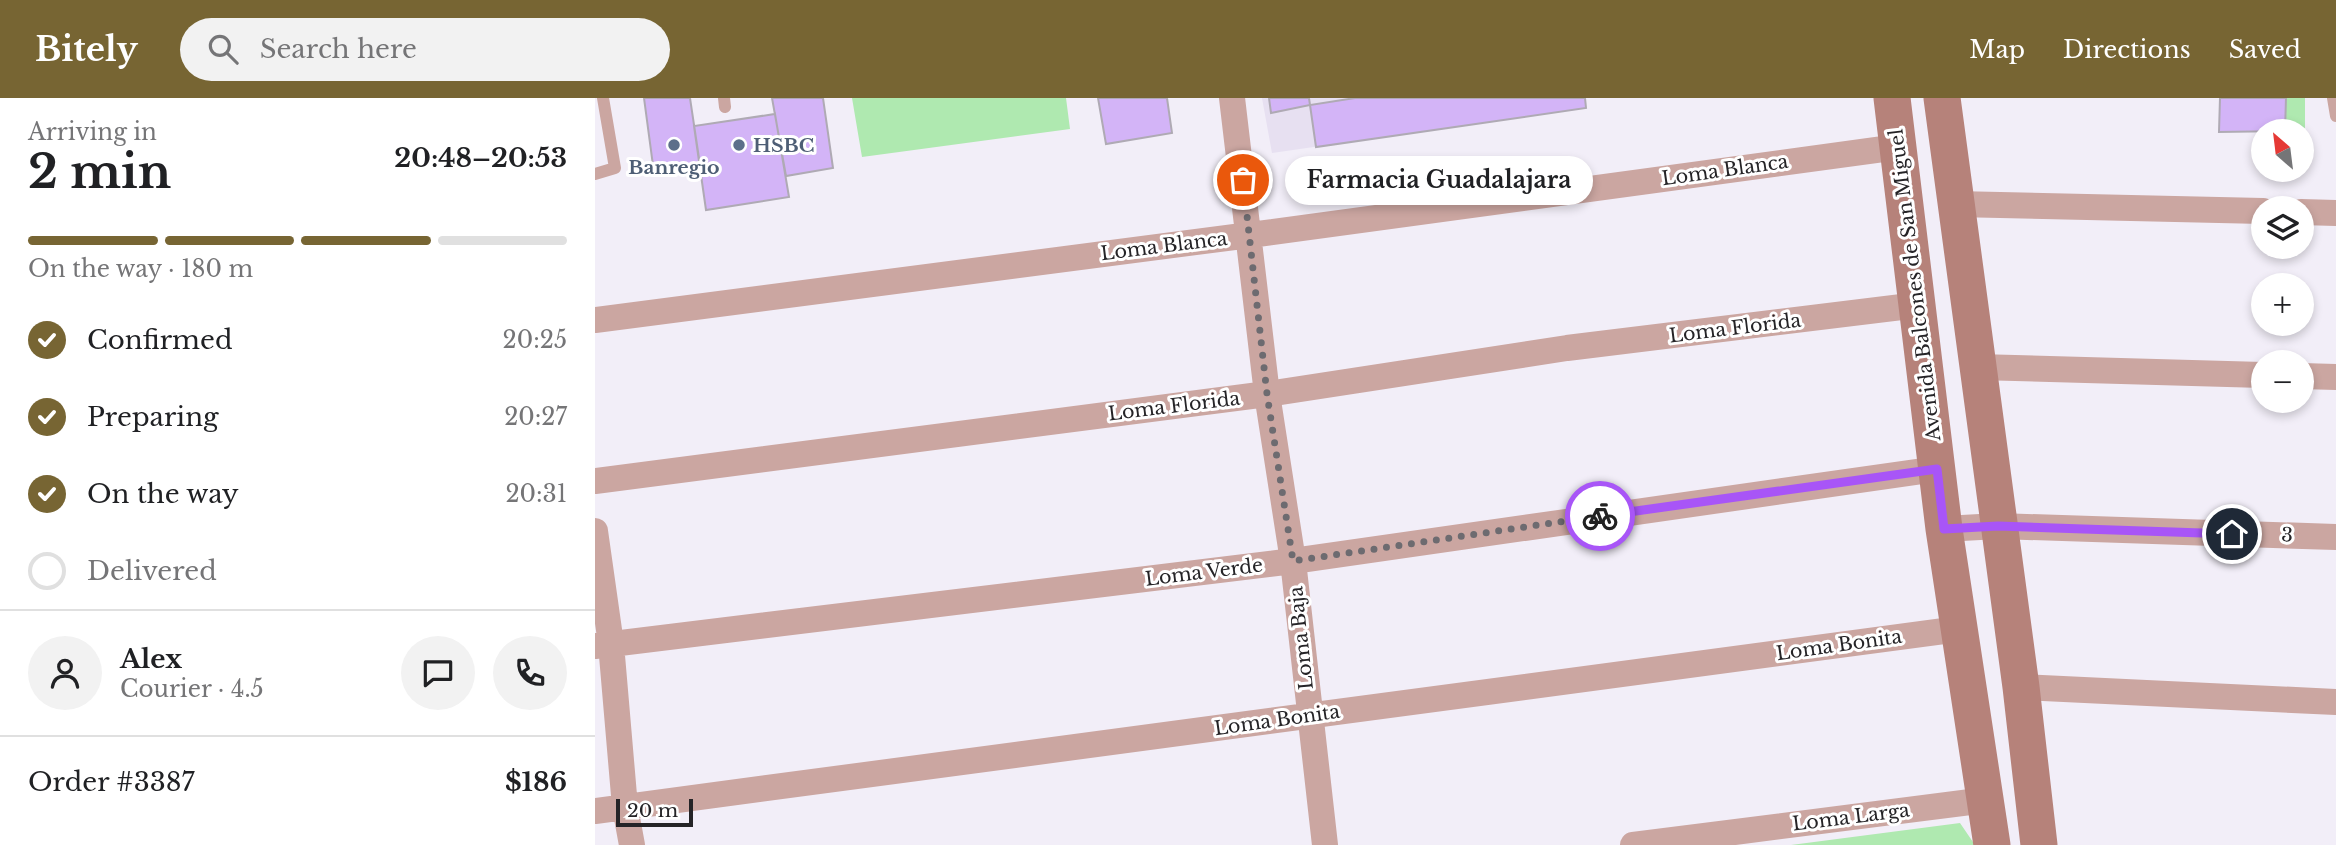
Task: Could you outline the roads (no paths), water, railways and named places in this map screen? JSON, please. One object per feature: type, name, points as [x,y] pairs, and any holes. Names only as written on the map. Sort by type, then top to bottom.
[{"type":"street","name":"Loma Baja","points":[[1232,98],[1267,394],[1293,561],[1325,845]]},
{"type":"street","name":"Avenida Balcones de San Miguel","points":[[1892,98],[1944,529],[1992,845]]},
{"type":"street","points":[[1942,98],[2021,687],[2039,845]]},
{"type":"street","name":"Loma Blanca","points":[[595,320],[1898,147]]},
{"type":"street","points":[[1955,204],[2251,211]]},
{"type":"street","points":[[2314,212],[2336,213]]},
{"type":"street","name":"Loma Florida","points":[[595,481],[1267,394],[1567,348],[1918,305]]},
{"type":"street","points":[[1977,367],[2251,375]]},
{"type":"street","points":[[2314,376],[2336,377]]},
{"type":"street","name":"Loma Verde","points":[[603,645],[1293,561],[1937,469]]},
{"type":"street","name":"3","points":[[1944,529],[1998,526],[2336,537]]},
{"type":"street","points":[[595,531],[603,645],[632,845]]},
{"type":"street","name":"Loma Bonita","points":[[595,811],[1959,629]]},
{"type":"street","points":[[2021,687],[2336,702]]},
{"type":"street","name":"Loma Larga","points":[[1633,845],[1986,800]]},
{"type":"lane","points":[[595,174],[615,168],[603,98]]},
{"type":"lane","points":[[2333,98],[2336,116]]},
{"type":"place","name":"Banregio","points":[[674,145]]},
{"type":"place","name":"HSBC","points":[[739,145]]},
{"type":"place","name":"Farmacia Guadalajara","points":[[1243,180]]}]
